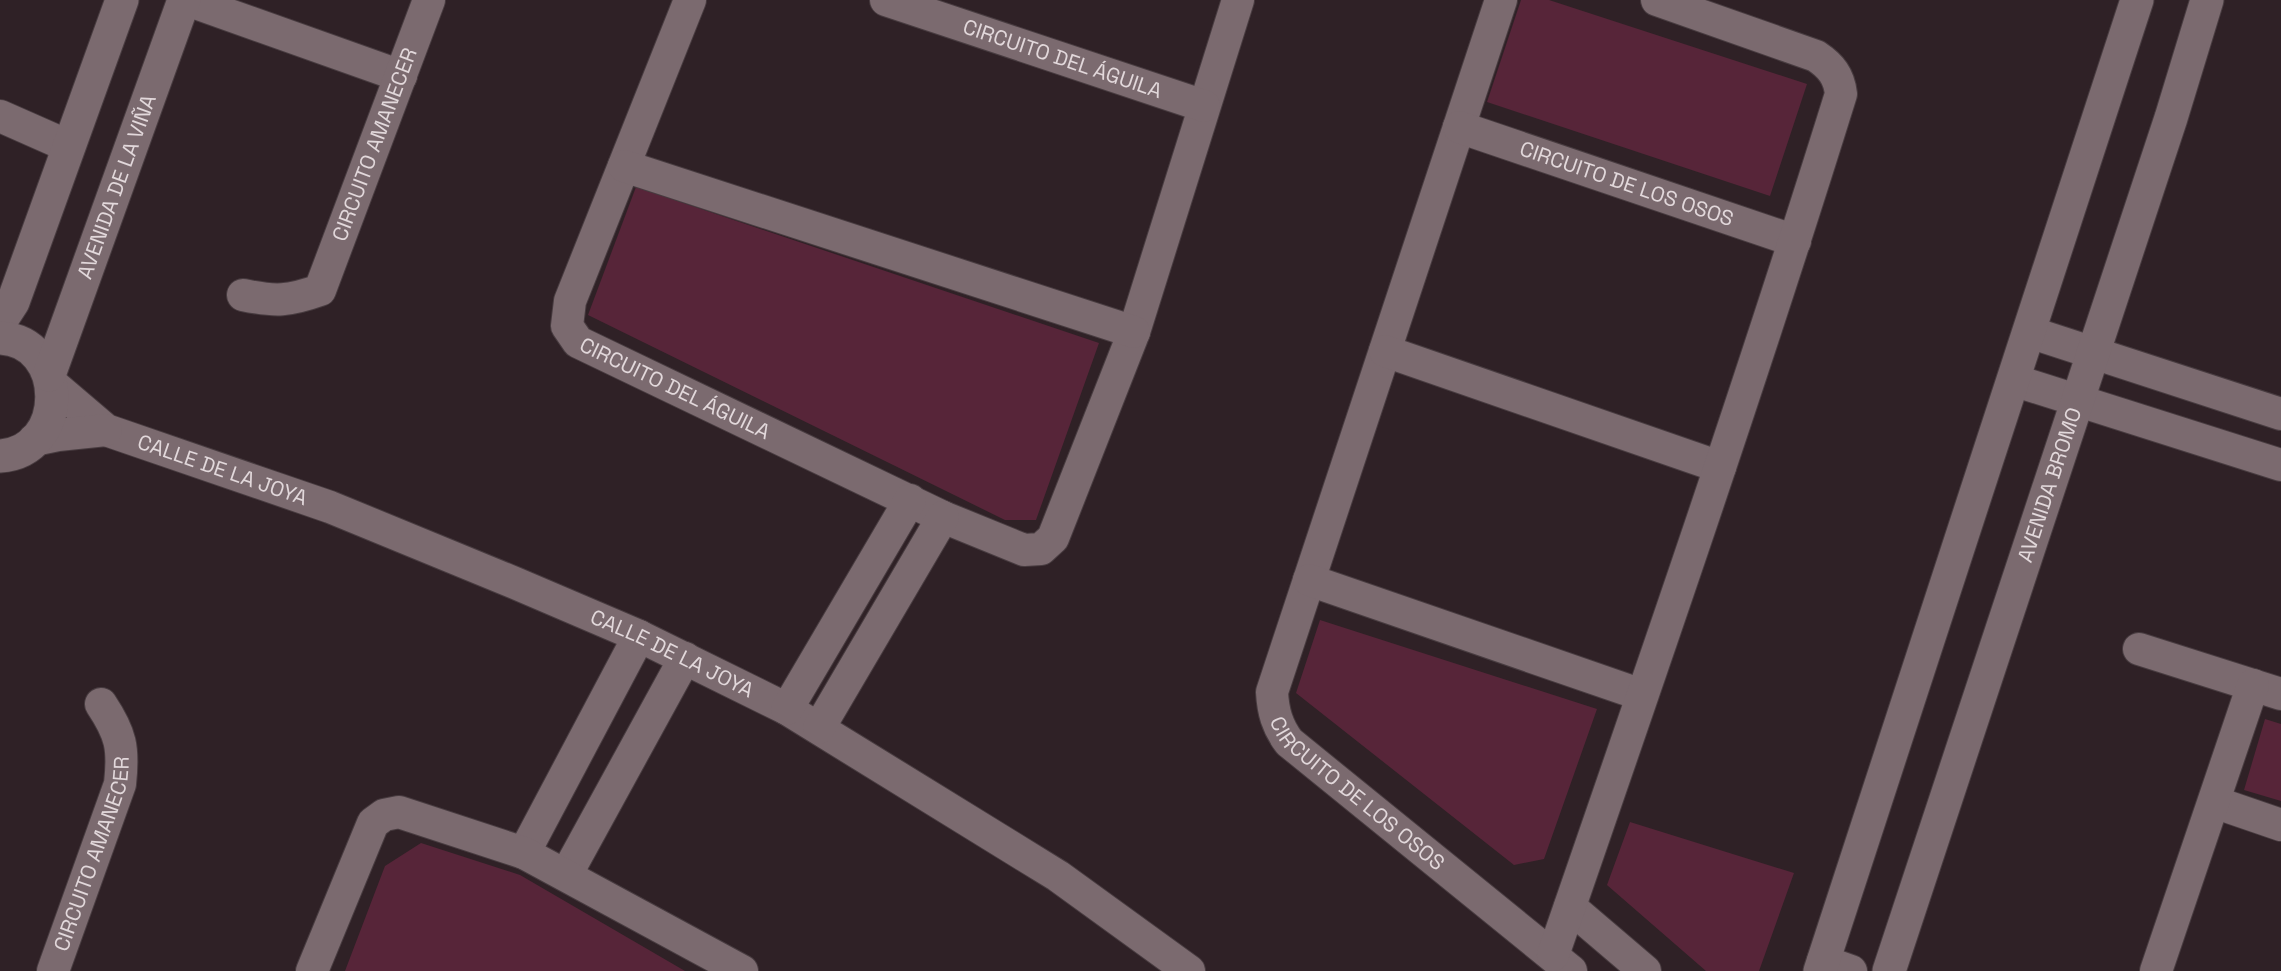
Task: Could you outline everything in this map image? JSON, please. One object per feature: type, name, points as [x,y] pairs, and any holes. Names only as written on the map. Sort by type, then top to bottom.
[{"type":"main road","points":[[0,322],[13,302],[122,0]]},
{"type":"main road","name":"AVENIDA DE LA VIÑA","points":[[34,440],[50,415],[53,400],[51,380],[186,0]]},
{"type":"main road","points":[[1831,968],[2013,380],[2137,0]]},
{"type":"main road","name":"AVENIDA BROMO","points":[[1889,971],[2094,354],[2207,0]]},
{"type":"main road","points":[[0,338],[24,345],[39,358],[51,380]]},
{"type":"main road","points":[[2,458],[21,450],[34,440]]},
{"type":"street","points":[[186,0],[401,76]]},
{"type":"street","name":"CIRCUITO AMANECER","points":[[243,295],[269,300],[296,298],[321,290],[429,0]]},
{"type":"street","name":"CIRCUITO DEL ÁGUILA","points":[[690,0],[570,301],[567,326],[578,342],[943,517],[1024,550],[1041,549],[1053,538],[1134,332],[1238,0]]},
{"type":"street","name":"CIRCUITO DEL ÁGUILA","points":[[886,0],[1204,106]]},
{"type":"street","name":"CIRCUITO DE LOS OSOS","points":[[1501,0],[1272,692],[1272,707],[1276,721],[1289,742],[1562,963]]},
{"type":"street","name":"CIRCUITO DE LOS OSOS","points":[[1562,963],[1570,908],[1720,467],[1841,94],[1836,75],[1828,64],[1816,56],[1657,0]]},
{"type":"street","points":[[0,116],[68,146]]},
{"type":"street","name":"CIRCUITO DE LOS OSOS","points":[[1459,127],[1795,241]]},
{"type":"street","points":[[624,166],[1134,332]]},
{"type":"street","points":[[2029,332],[2281,414]]},
{"type":"street","points":[[1385,351],[1720,467]]},
{"type":"street","name":"CALLE DE LA JOYA","points":[[51,380],[106,430],[330,507],[639,636],[786,709],[1058,876],[1189,971]]},
{"type":"street","points":[[2013,380],[2281,465]]},
{"type":"street","name":"CALLE DE LA JOYA","points":[[34,440],[106,430]]},
{"type":"street","points":[[786,709],[910,500]]},
{"type":"street","points":[[819,728],[943,517]]},
{"type":"street","points":[[1309,580],[1642,695]]},
{"type":"street","points":[[524,853],[639,636]]},
{"type":"street","points":[[2139,649],[2267,689],[2214,802],[2157,971]]},
{"type":"street","points":[[566,875],[685,658]]},
{"type":"street","name":"CIRCUITO AMANECER","points":[[53,971],[120,784],[123,758],[116,727],[101,704]]},
{"type":"street","points":[[2214,802],[2281,825]]},
{"type":"street","points":[[312,971],[373,823],[384,815],[399,812],[524,853],[742,971]]},
{"type":"street","points":[[1570,908],[1645,971]]},
{"type":"shaded area","points":[[1521,0],[1549,0],[1807,84],[1770,196],[1487,102]]},
{"type":"shaded area","points":[[636,187],[1099,343],[1036,520],[1005,520],[588,315]]},
{"type":"shaded area","points":[[1320,620],[1597,709],[1544,859],[1514,865],[1296,693]]},
{"type":"shaded area","points":[[2265,719],[2281,724],[2281,801],[2244,790]]},
{"type":"shaded area","points":[[1630,822],[1794,873],[1759,971],[1706,971],[1607,885]]},
{"type":"shaded area","points":[[421,843],[520,875],[685,971],[345,971],[385,866]]}]
